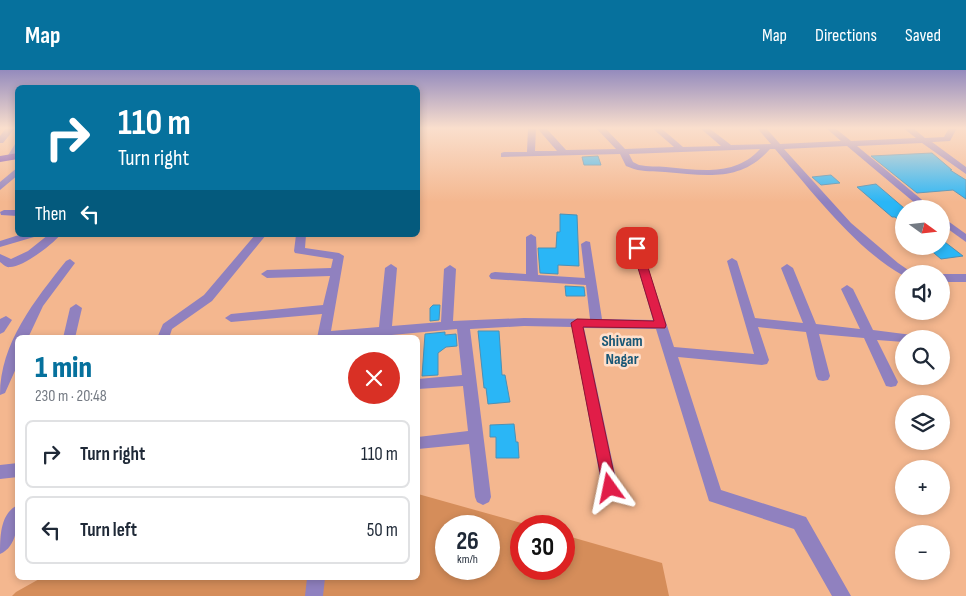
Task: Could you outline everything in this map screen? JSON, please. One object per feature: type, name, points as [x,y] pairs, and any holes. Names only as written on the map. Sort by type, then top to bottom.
[{"type":"main road","points":[[0,159],[14,156]]},
{"type":"street","points":[[504,155],[577,153]]},
{"type":"street","points":[[624,153],[629,164],[635,167],[700,173],[718,172],[747,166],[765,153]]},
{"type":"street","points":[[779,153],[847,225],[895,267]]},
{"type":"street","points":[[857,153],[917,200]]},
{"type":"street","points":[[940,153],[966,171]]},
{"type":"street","points":[[0,187],[15,173]]},
{"type":"street","points":[[4,213],[15,214]]},
{"type":"street","points":[[950,226],[966,239]]},
{"type":"street","points":[[0,244],[23,237]]},
{"type":"street","points":[[0,257],[10,264],[32,254],[53,237]]},
{"type":"street","points":[[164,335],[167,327],[208,298],[259,237]]},
{"type":"street","points":[[301,237],[299,251],[339,256],[323,335]]},
{"type":"street","points":[[531,237],[532,278]]},
{"type":"street","points":[[586,244],[597,324]]},
{"type":"street","points":[[637,248],[715,496],[800,522],[842,596]]},
{"type":"street","points":[[669,351],[762,360],[732,261]]},
{"type":"street","points":[[22,335],[38,304],[70,263]]},
{"type":"street","points":[[386,330],[391,268]]},
{"type":"street","points":[[787,268],[811,328],[823,376]]},
{"type":"street","points":[[447,325],[450,269]]},
{"type":"street","points":[[267,274],[336,272]]},
{"type":"street","points":[[495,276],[591,282]]},
{"type":"street","points":[[950,278],[966,278]]},
{"type":"street","points":[[847,289],[870,334],[891,382]]},
{"type":"street","points":[[70,335],[76,308]]},
{"type":"street","points":[[231,318],[328,309]]},
{"type":"street","points":[[750,322],[895,337]]},
{"type":"street","points":[[341,335],[463,324],[577,323],[661,325]]},
{"type":"street","points":[[577,323],[610,488]]},
{"type":"street","points":[[463,324],[483,497]]},
{"type":"street","points":[[6,380],[15,352]]},
{"type":"street","points":[[420,384],[470,380]]},
{"type":"street","points":[[420,443],[476,437]]},
{"type":"street","points":[[0,472],[15,470]]},
{"type":"street","points":[[0,545],[15,518]]},
{"type":"street","points":[[314,596],[316,580]]},
{"type":"shaded area","points":[[420,495],[493,515],[435,515],[435,580],[500,580],[500,517],[510,520],[510,580],[575,580],[575,538],[662,563],[669,596],[12,596],[37,580],[420,580]]},
{"type":"building","points":[[932,153],[952,170],[950,170],[966,180],[966,199],[953,190],[917,193],[871,156]]},
{"type":"building","points":[[598,156],[601,165],[584,165],[582,157]]},
{"type":"building","points":[[831,175],[840,183],[821,185],[812,177]]},
{"type":"building","points":[[876,184],[895,200],[895,217],[892,217],[857,187]]},
{"type":"building","points":[[560,214],[577,215],[579,266],[558,265],[558,274],[540,273],[538,248],[556,248],[557,232],[560,232]]},
{"type":"building","points":[[950,246],[963,256],[941,259],[936,255],[950,255]]},
{"type":"building","points":[[565,286],[584,287],[585,296],[566,296]]},
{"type":"building","points":[[433,305],[440,305],[439,320],[430,321],[430,308]]},
{"type":"building","points":[[478,331],[499,331],[502,375],[505,375],[510,402],[488,404],[486,388],[484,388]]},
{"type":"building","points":[[445,332],[445,335],[456,334],[457,346],[446,347],[438,353],[438,375],[422,376],[425,334]]},
{"type":"building","points":[[514,424],[519,458],[496,458],[496,437],[490,437],[490,425]]},
{"type":"district","name":"Shivam Nagar","points":[[622,350]]},
{"type":"route","points":[[610,488],[577,323],[661,325],[637,248]]}]
